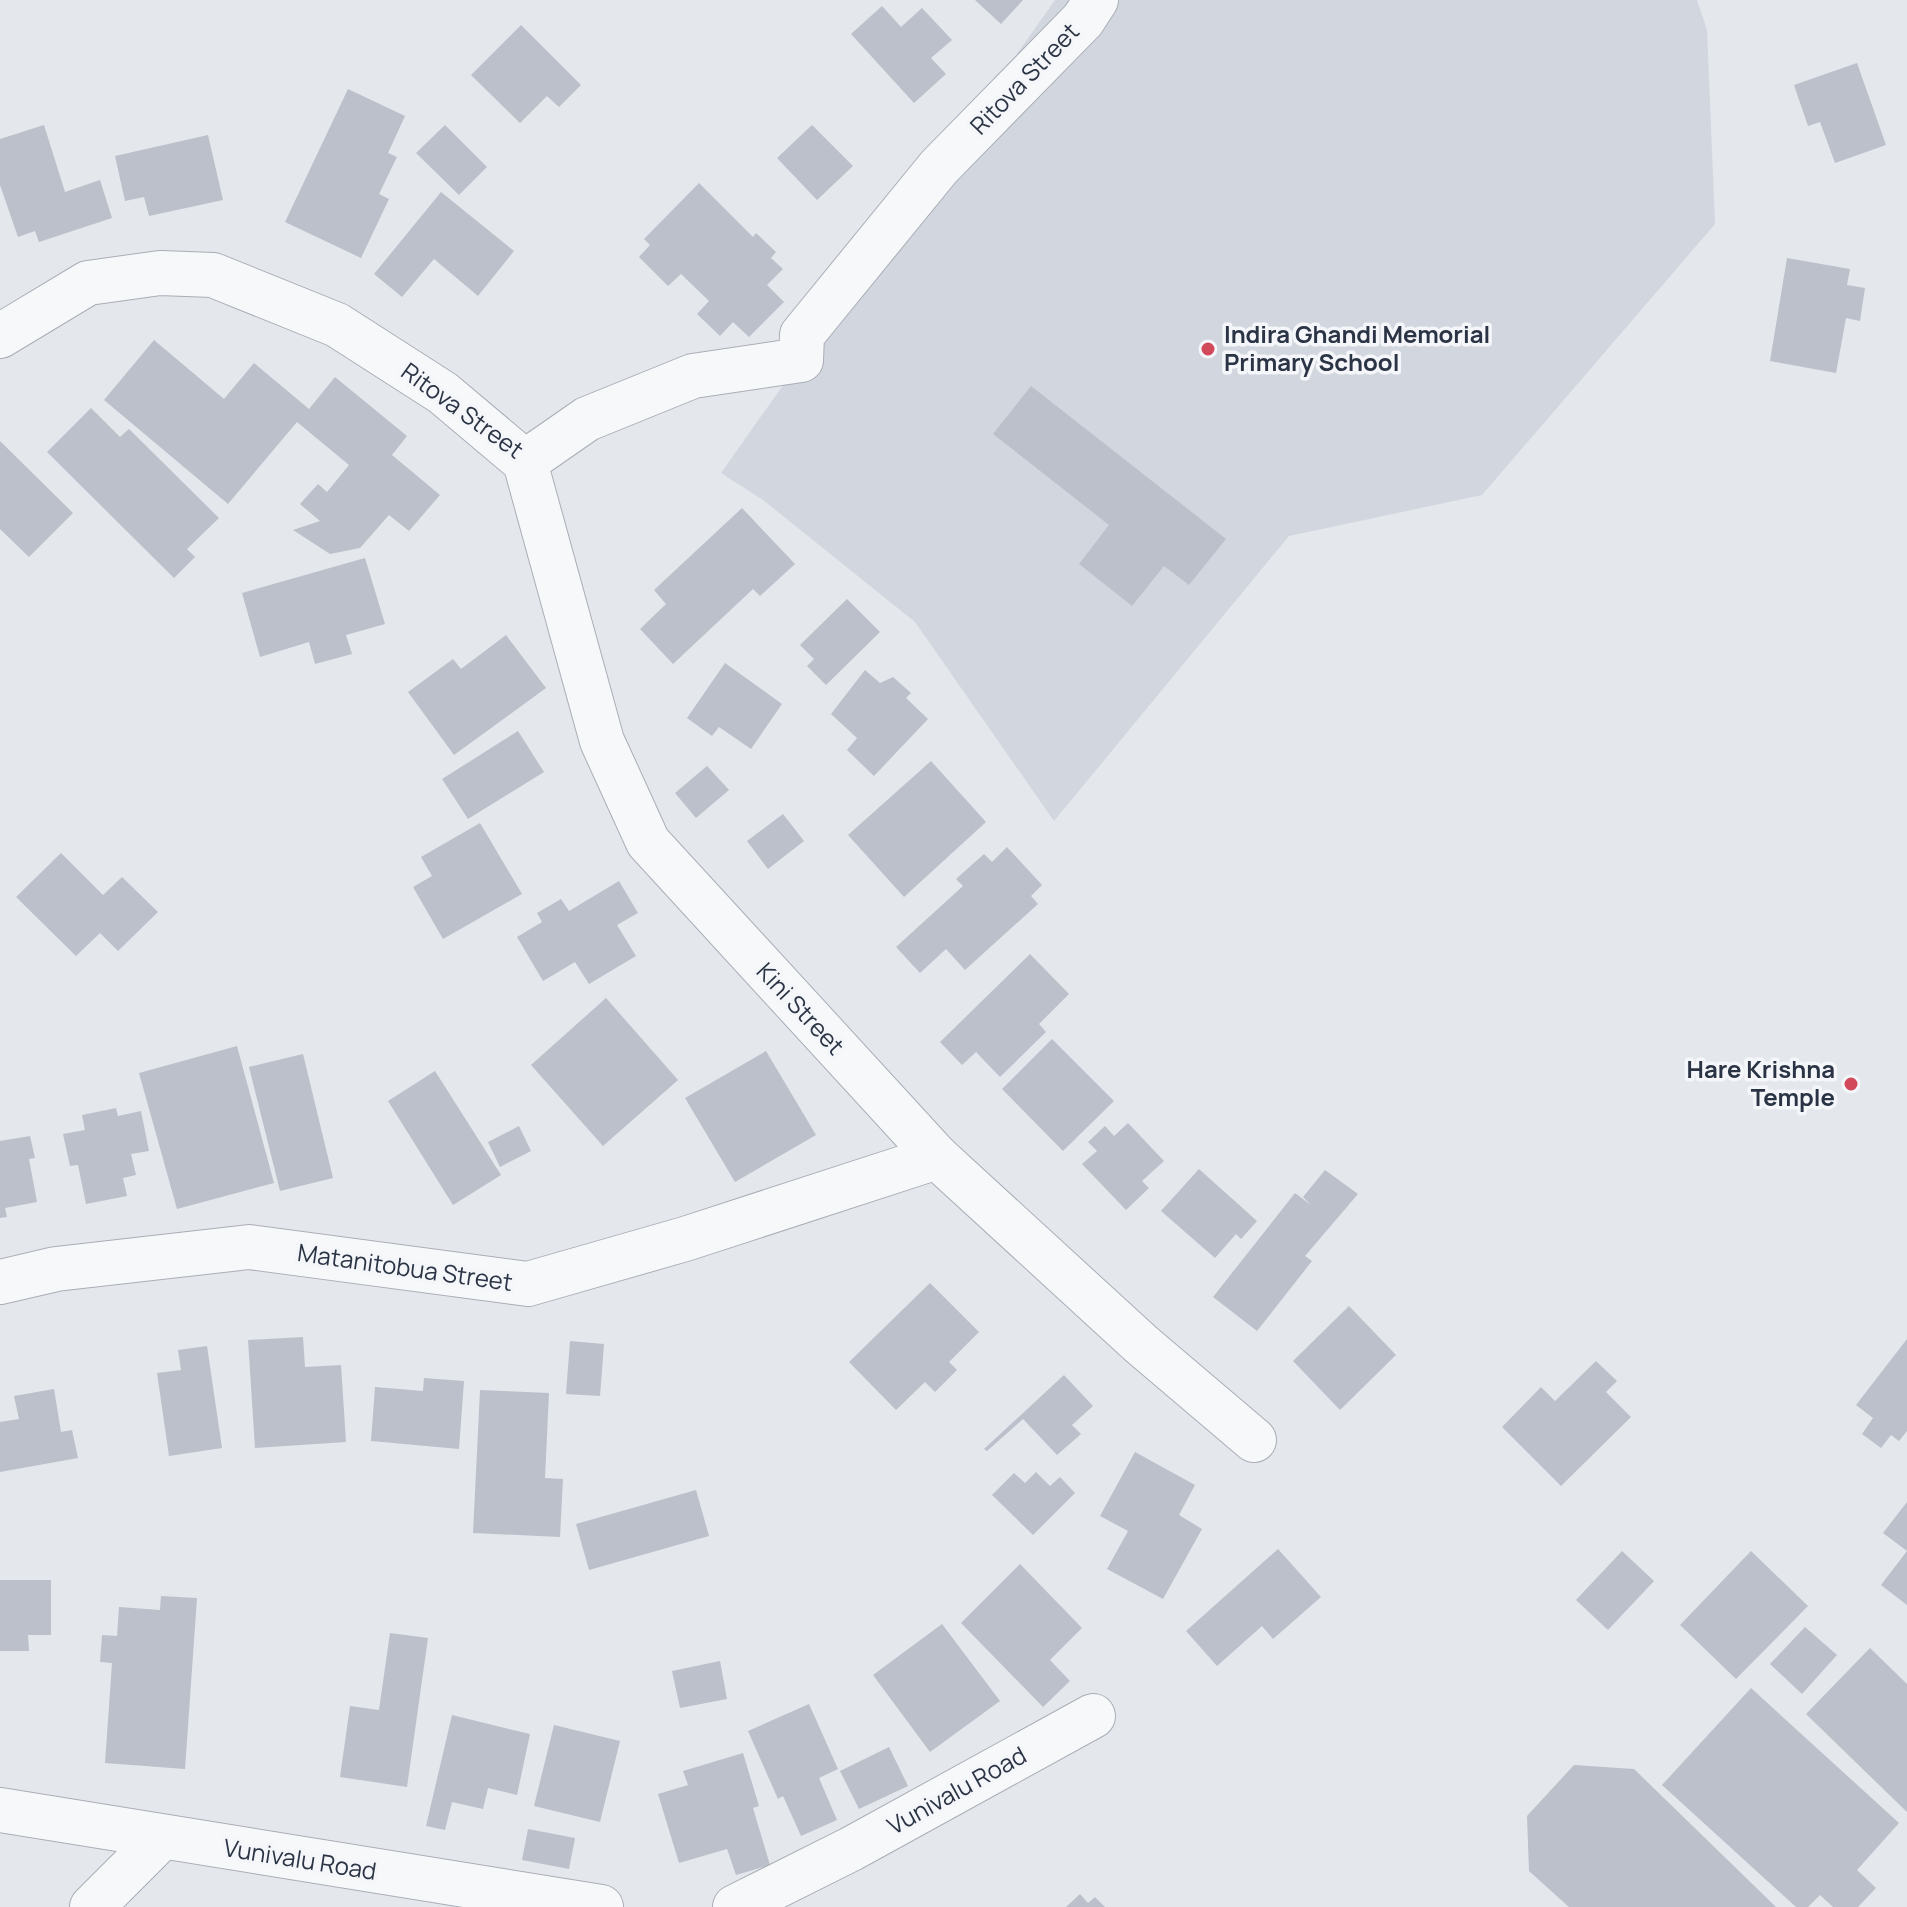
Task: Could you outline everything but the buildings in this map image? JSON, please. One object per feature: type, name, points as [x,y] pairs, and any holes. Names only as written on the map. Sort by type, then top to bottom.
[{"type":"street","name":"Ritova Street","points":[[0,336],[88,283],[160,273],[213,275],[337,325],[443,393],[525,462],[587,419],[693,376],[801,360],[802,335],[939,167],[1083,20],[1096,0]]},
{"type":"street","name":"Kini Street","points":[[525,462],[602,741],[648,842],[937,1157],[1141,1344],[1254,1440]]},
{"type":"street","name":"Matanitobua Street","points":[[0,1282],[56,1269],[249,1247],[528,1284],[685,1239],[937,1157]]},
{"type":"street","name":"Vunivalu Road","points":[[735,1907],[851,1849],[1093,1716]]},
{"type":"street","name":"Vunivalu Road","points":[[0,1810],[601,1907]]},
{"type":"street","points":[[92,1907],[161,1838]]},
{"type":"shaded area","name":"Indira Ghandi Memorial Primary School","points":[[1055,0],[1697,0],[1707,30],[1715,224],[1482,495],[1289,536],[1054,821],[915,622],[763,500],[721,473]]},
{"type":"place","name":"Indira Ghandi Memorial Primary School","points":[[1208,349]]},
{"type":"place","name":"Hare Krishna Temple","points":[[1851,1084]]}]
